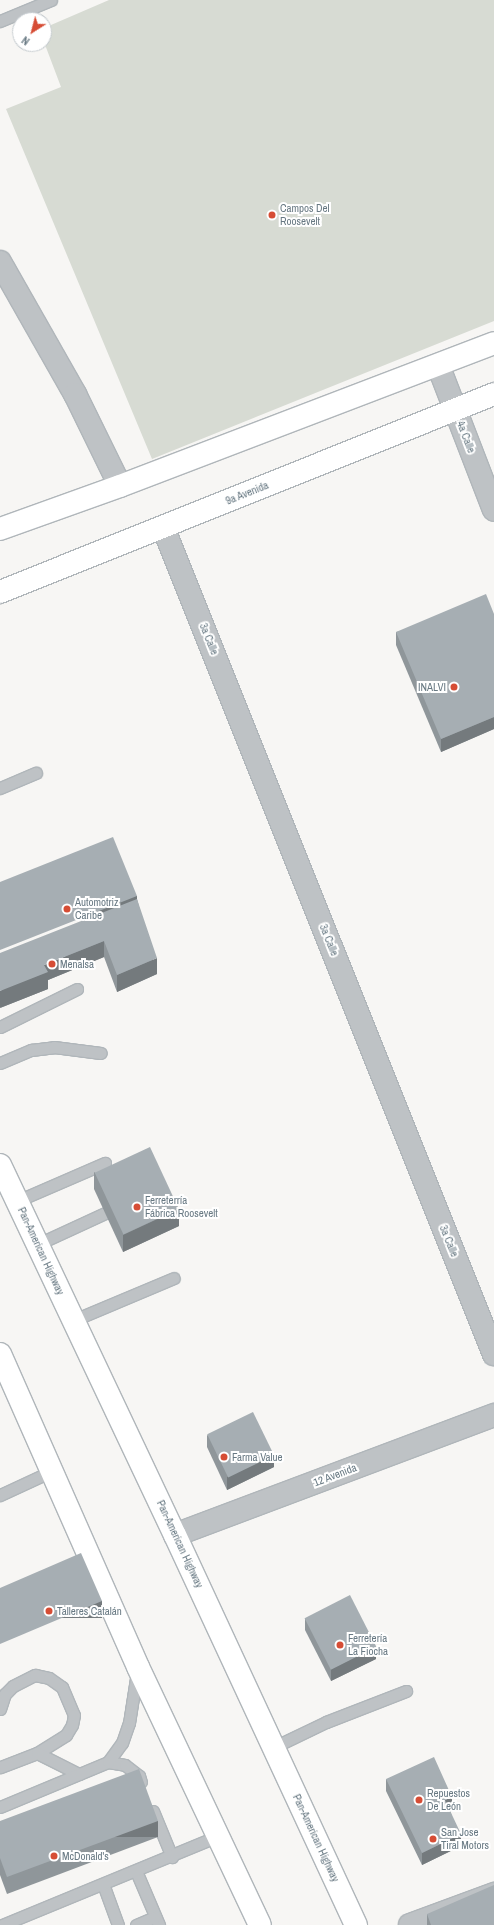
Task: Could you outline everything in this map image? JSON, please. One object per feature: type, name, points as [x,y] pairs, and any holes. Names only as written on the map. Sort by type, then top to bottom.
[{"type":"main road","points":[[0,529],[120,486],[494,343]]},
{"type":"main road","name":"9a Avenida","points":[[0,592],[494,394]]},
{"type":"main road","name":"Pan-American Highway","points":[[0,1165],[175,1534],[356,1925]]},
{"type":"main road","points":[[0,1354],[138,1667],[260,1925]]},
{"type":"street","points":[[0,262],[74,394],[120,486]]},
{"type":"street","name":"4a Calle","points":[[438,365],[494,510]]},
{"type":"street","name":"3a Calle","points":[[163,526],[494,1354]]},
{"type":"street","name":"12 Avenida","points":[[175,1534],[494,1415]]},
{"type":"street","points":[[67,1563],[89,1554]]},
{"type":"street","points":[[410,1925],[494,1894]]},
{"type":"lane","points":[[0,21],[51,0]]},
{"type":"lane","points":[[0,788],[36,773]]},
{"type":"lane","points":[[0,1027],[77,989]]},
{"type":"lane","points":[[0,1063],[31,1050],[54,1047],[101,1052]]},
{"type":"lane","points":[[17,1201],[104,1163]]},
{"type":"lane","points":[[38,1244],[105,1213]]},
{"type":"lane","points":[[74,1320],[174,1278]]},
{"type":"lane","points":[[0,1495],[52,1471]]},
{"type":"lane","points":[[0,1807],[108,1762],[122,1743],[129,1723],[138,1667]]},
{"type":"lane","points":[[0,1709],[5,1694],[13,1686],[35,1675],[49,1678],[62,1687],[74,1715],[72,1725],[66,1735],[37,1752],[0,1766]]},
{"type":"lane","points":[[274,1748],[326,1722],[406,1691]]},
{"type":"lane","points":[[37,1752],[79,1774]]},
{"type":"lane","points":[[108,1762],[125,1765],[138,1776],[172,1857]]},
{"type":"lane","points":[[1,1925],[172,1857],[218,1836]]},
{"type":"lane","points":[[136,1871],[157,1921],[136,1925]]},
{"type":"lane","points":[[103,1884],[118,1925]]},
{"type":"shaded area","name":"Campos Del Roosevelt","points":[[109,0],[494,0],[494,321],[152,459],[6,109],[61,87],[48,52],[52,52],[52,25]]},
{"type":"building","name":"INALVI","points":[[486,594],[494,614],[494,717],[441,739],[396,632]]},
{"type":"building","name":"Automotriz Caribe","points":[[113,837],[137,896],[0,950],[0,882]]},
{"type":"building","points":[[137,899],[157,958],[117,975],[104,941],[44,965],[48,972],[0,991],[0,953]]},
{"type":"building","name":"Ferreterría Fábrica Roosevelt","points":[[150,1147],[179,1209],[123,1234],[95,1173]]},
{"type":"building","points":[[253,1412],[274,1455],[228,1477],[207,1434]]},
{"type":"building","name":"Talleres Catalán","points":[[81,1553],[102,1601],[0,1644],[0,1588]]},
{"type":"building","name":"Ferretería La Fiocha","points":[[350,1595],[376,1647],[331,1670],[305,1618]]},
{"type":"building","points":[[434,1757],[452,1797],[445,1800],[461,1834],[422,1853],[386,1779]]},
{"type":"building","name":"McDonald's","points":[[139,1769],[158,1821],[7,1877],[0,1858],[0,1821]]},
{"type":"building","points":[[494,1885],[494,1925],[431,1925],[427,1914]]},
{"type":"place","name":"Campos Del Roosevelt","points":[[272,215]]},
{"type":"place","name":"INALVI","points":[[454,687]]},
{"type":"place","name":"Automotriz Caribe","points":[[67,909]]},
{"type":"place","name":"Menalsa","points":[[52,964]]},
{"type":"place","name":"Ferreterría Fábrica Roosevelt","points":[[137,1207]]},
{"type":"place","name":"Farma Value","points":[[224,1457]]},
{"type":"place","name":"Talleres Catalán","points":[[49,1611]]},
{"type":"place","name":"Ferretería La Fiocha","points":[[340,1645]]},
{"type":"place","name":"Repuestos De León","points":[[419,1800]]},
{"type":"place","name":"San Jose Tiral Motors","points":[[433,1839]]},
{"type":"place","name":"McDonald's","points":[[54,1856]]}]
